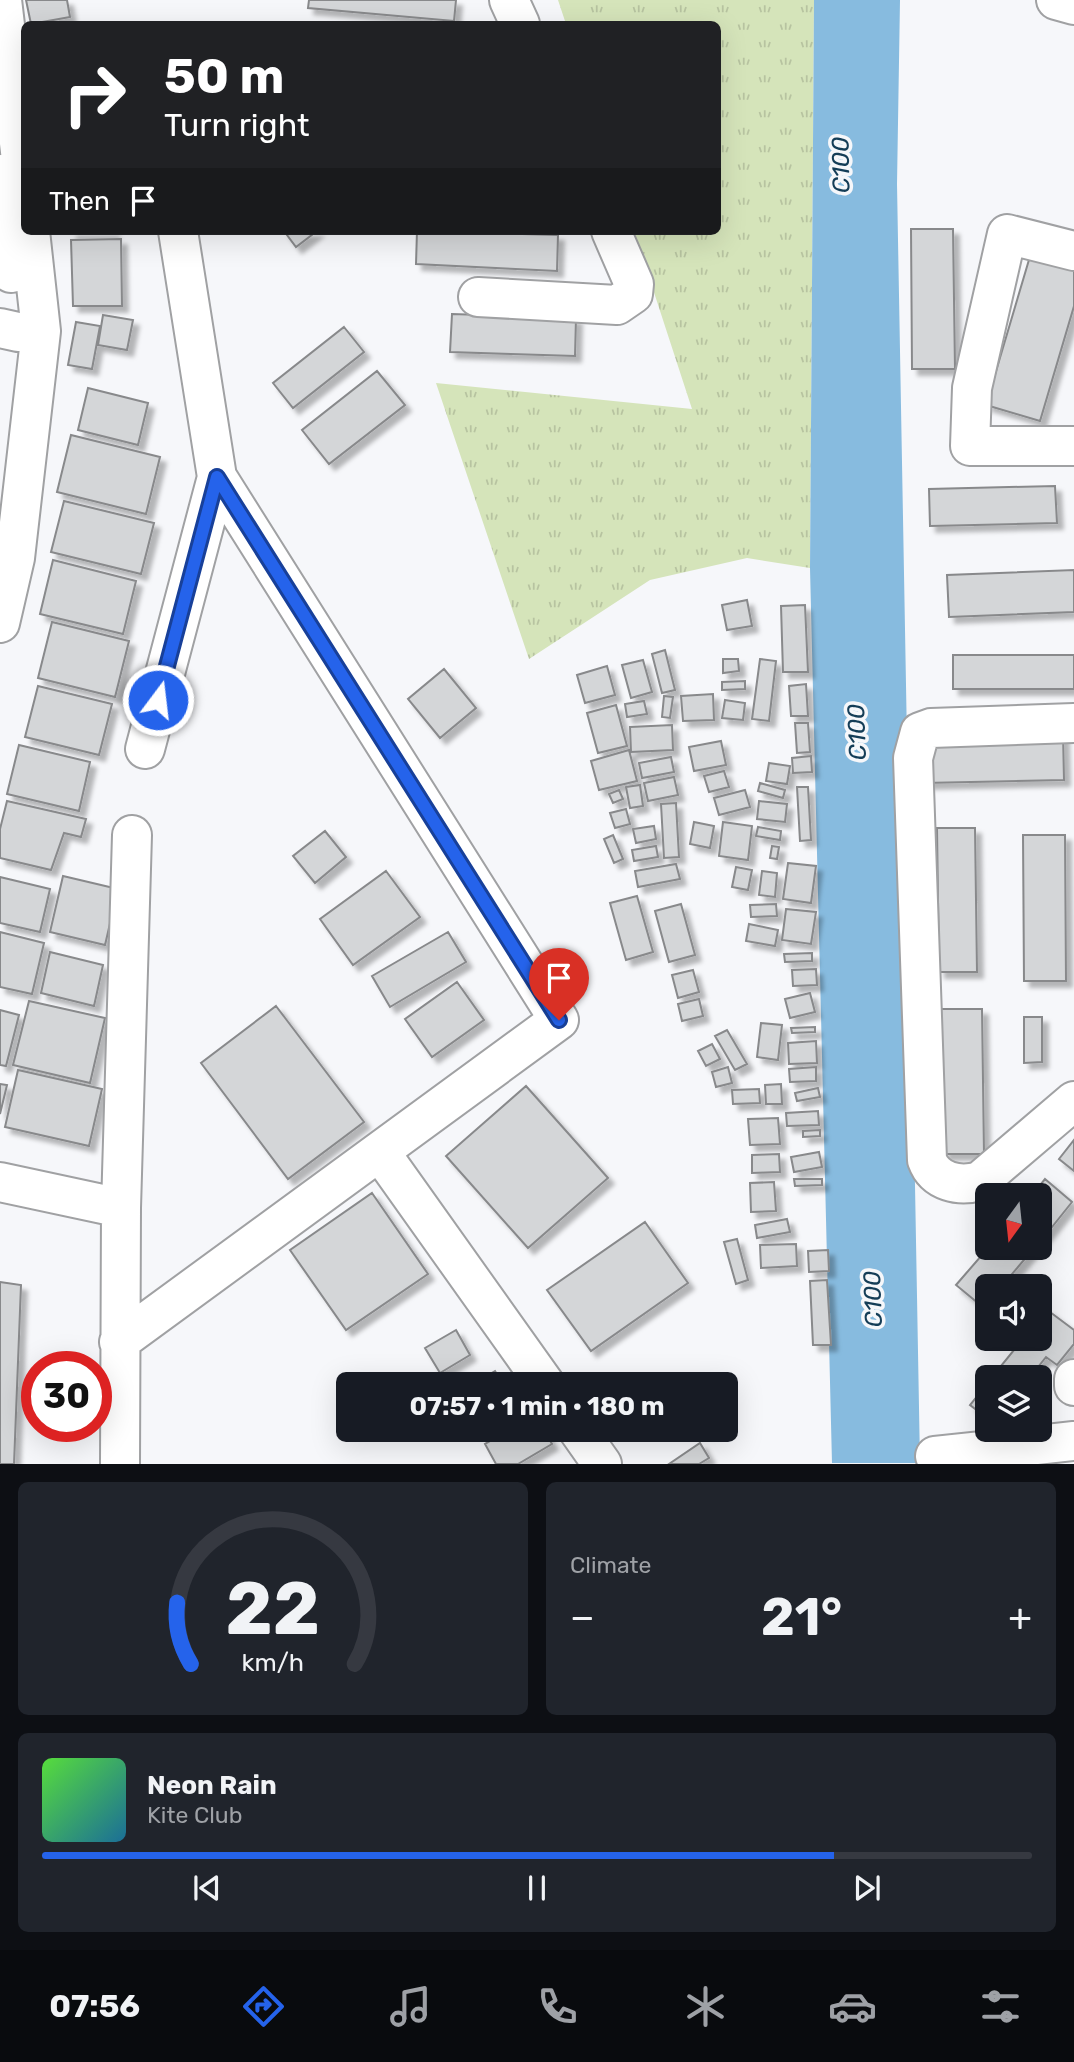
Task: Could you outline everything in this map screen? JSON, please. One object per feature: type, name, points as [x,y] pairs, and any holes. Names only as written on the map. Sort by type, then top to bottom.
[{"type":"street","points":[[509,0],[519,21]]},
{"type":"street","points":[[1056,0],[1074,5]]},
{"type":"street","points":[[3,15],[21,161]]},
{"type":"street","points":[[0,174],[9,330],[0,487]]},
{"type":"street","points":[[1074,251],[1007,234],[972,388],[970,446],[1074,446]]},
{"type":"street","points":[[0,623],[7,557],[41,331],[30,235]]},
{"type":"street","points":[[119,1342],[559,1020],[217,477],[179,235]]},
{"type":"street","points":[[478,297],[617,306],[633,294],[634,284],[613,235]]},
{"type":"street","points":[[145,749],[217,477]]},
{"type":"street","points":[[1074,723],[931,728],[920,732],[913,758],[927,1160],[930,1168],[944,1180],[966,1185],[980,1181],[1074,1101]]},
{"type":"street","points":[[120,1464],[121,1208],[132,835]]},
{"type":"street","points":[[380,1152],[536,1372]]},
{"type":"street","points":[[0,1182],[121,1208]]},
{"type":"street","points":[[1074,1379],[1074,1386]]},
{"type":"street","points":[[934,1456],[1074,1441]]},
{"type":"street","points":[[586,1442],[602,1464]]},
{"type":"green space","points":[[558,0],[814,0],[810,568],[747,558],[650,580],[529,659],[436,383],[692,409],[635,235],[721,235],[721,21],[565,21]]},
{"type":"water","name":"C100","points":[[814,0],[900,0],[897,184],[920,1463],[832,1463],[810,568]]},
{"type":"building","points":[[26,0],[67,0],[70,17],[30,21]]},
{"type":"building","points":[[309,0],[456,0],[454,21],[308,8]]},
{"type":"building","points":[[911,229],[953,229],[955,369],[912,369]]},
{"type":"building","points":[[287,235],[312,235],[296,247]]},
{"type":"building","points":[[417,235],[558,235],[557,271],[416,264]]},
{"type":"building","points":[[121,239],[122,306],[73,306],[71,240]]},
{"type":"building","points":[[1031,253],[1074,266],[1074,306],[1040,421],[986,405]]},
{"type":"building","points":[[452,314],[576,318],[575,356],[450,352]]},
{"type":"building","points":[[103,315],[133,320],[127,350],[98,345]]},
{"type":"building","points":[[76,322],[100,326],[92,369],[68,365]]},
{"type":"building","points":[[344,327],[364,352],[293,408],[273,383]]},
{"type":"building","points":[[377,371],[405,405],[329,464],[302,430]]},
{"type":"building","points":[[88,388],[148,403],[138,445],[78,430]]},
{"type":"building","points":[[71,435],[160,457],[146,514],[57,492]]},
{"type":"building","points":[[1055,486],[1057,523],[930,526],[929,489]]},
{"type":"building","points":[[64,501],[154,523],[141,574],[51,552]]},
{"type":"building","points":[[53,560],[136,581],[123,634],[40,614]]},
{"type":"building","points":[[1074,570],[1074,612],[949,617],[947,575]]},
{"type":"building","points":[[747,600],[752,626],[727,630],[722,605]]},
{"type":"building","points":[[805,605],[808,672],[783,672],[781,606]]},
{"type":"building","points":[[52,622],[129,641],[115,697],[38,678]]},
{"type":"building","points":[[665,650],[675,690],[662,693],[652,654]]},
{"type":"building","points":[[953,655],[1074,655],[1074,689],[953,689]]},
{"type":"building","points":[[723,659],[738,659],[739,671],[723,673]]},
{"type":"building","points":[[760,659],[776,661],[769,721],[752,719]]},
{"type":"building","points":[[643,660],[652,692],[631,698],[622,665]]},
{"type":"building","points":[[607,666],[615,695],[585,703],[577,675]]},
{"type":"building","points":[[444,669],[476,708],[440,738],[408,699]]},
{"type":"building","points":[[745,681],[745,689],[722,690],[722,682]]},
{"type":"building","points":[[806,684],[808,716],[791,716],[789,686]]},
{"type":"building","points":[[38,686],[112,704],[99,755],[25,737]]},
{"type":"building","points":[[713,694],[714,720],[683,721],[681,696]]},
{"type":"building","points":[[664,696],[673,697],[670,718],[662,717]]},
{"type":"building","points":[[725,700],[745,703],[743,720],[722,718]]},
{"type":"building","points":[[644,701],[647,714],[627,717],[625,704]]},
{"type":"building","points":[[616,705],[627,746],[598,753],[587,713]]},
{"type":"building","points":[[795,723],[808,723],[810,752],[797,753]]},
{"type":"building","points":[[672,725],[673,750],[631,752],[630,727]]},
{"type":"building","points":[[1063,734],[1064,780],[923,783],[922,737]]},
{"type":"building","points":[[721,741],[726,765],[694,771],[689,747]]},
{"type":"building","points":[[19,745],[90,762],[79,811],[7,794]]},
{"type":"building","points":[[629,750],[637,781],[599,790],[591,761]]},
{"type":"building","points":[[811,756],[812,772],[793,773],[792,758]]},
{"type":"building","points":[[671,757],[674,772],[642,778],[639,763]]},
{"type":"building","points":[[769,763],[790,766],[787,784],[766,781]]},
{"type":"building","points":[[724,771],[729,787],[709,792],[704,776]]},
{"type":"building","points":[[674,777],[678,795],[648,801],[644,783]]},
{"type":"building","points":[[760,783],[785,790],[783,798],[758,791]]},
{"type":"building","points":[[640,785],[643,806],[630,808],[626,787]]},
{"type":"building","points":[[797,787],[808,787],[811,840],[800,841]]},
{"type":"building","points":[[619,790],[623,799],[613,803],[609,794]]},
{"type":"building","points":[[745,790],[750,807],[719,815],[714,798]]},
{"type":"building","points":[[7,801],[86,819],[81,837],[64,833],[51,870],[0,858],[0,829]]},
{"type":"building","points":[[759,801],[787,804],[785,822],[757,819]]},
{"type":"building","points":[[676,803],[679,857],[664,858],[661,804]]},
{"type":"building","points":[[626,809],[630,824],[615,828],[610,813]]},
{"type":"building","points":[[694,822],[714,826],[710,848],[690,844]]},
{"type":"building","points":[[723,822],[752,826],[748,860],[719,856]]},
{"type":"building","points":[[654,826],[656,839],[636,843],[633,829]]},
{"type":"building","points":[[758,827],[781,831],[780,840],[756,836]]},
{"type":"building","points":[[937,828],[975,828],[977,972],[939,972]]},
{"type":"building","points":[[325,831],[346,857],[315,883],[293,856]]},
{"type":"building","points":[[613,835],[623,859],[614,863],[604,839]]},
{"type":"building","points":[[1023,835],[1065,835],[1066,981],[1024,981]]},
{"type":"building","points":[[656,846],[658,857],[634,861],[632,850]]},
{"type":"building","points":[[772,846],[779,847],[777,859],[770,858]]},
{"type":"building","points":[[788,863],[816,866],[811,903],[783,899]]},
{"type":"building","points":[[676,864],[680,879],[638,887],[635,871]]},
{"type":"building","points":[[736,867],[752,870],[748,890],[732,887]]},
{"type":"building","points":[[386,871],[420,917],[353,965],[320,919]]},
{"type":"building","points":[[762,871],[777,873],[775,897],[759,895]]},
{"type":"building","points":[[63,876],[118,889],[105,945],[50,932]]},
{"type":"building","points":[[0,877],[50,889],[40,932],[0,923]]},
{"type":"building","points":[[637,896],[653,952],[626,960],[610,903]]},
{"type":"building","points":[[681,904],[695,955],[669,962],[655,911]]},
{"type":"building","points":[[776,904],[777,916],[751,917],[750,905]]},
{"type":"building","points":[[786,909],[816,912],[811,944],[782,940]]},
{"type":"building","points":[[749,924],[778,930],[775,946],[746,941]]},
{"type":"building","points":[[0,932],[44,943],[32,994],[0,987]]},
{"type":"building","points":[[448,932],[466,962],[390,1007],[372,976]]},
{"type":"building","points":[[50,952],[103,965],[94,1006],[41,993]]},
{"type":"building","points":[[812,953],[812,961],[785,962],[784,954]]},
{"type":"building","points":[[816,969],[817,985],[793,986],[792,970]]},
{"type":"building","points":[[693,970],[699,992],[678,998],[672,975]]},
{"type":"building","points":[[457,982],[484,1020],[432,1057],[405,1019]]},
{"type":"building","points":[[810,993],[815,1012],[790,1018],[785,999]]},
{"type":"building","points":[[699,999],[703,1016],[682,1021],[678,1004]]},
{"type":"building","points":[[29,1001],[105,1018],[90,1083],[13,1065]]},
{"type":"building","points":[[276,1006],[364,1122],[288,1179],[201,1063]]},
{"type":"building","points":[[941,1009],[982,1009],[984,1154],[943,1154]]},
{"type":"building","points":[[0,1010],[19,1015],[6,1066],[0,1065]]},
{"type":"building","points":[[1024,1017],[1042,1017],[1042,1062],[1024,1063]]},
{"type":"building","points":[[761,1023],[782,1025],[778,1060],[757,1057]]},
{"type":"building","points":[[815,1027],[815,1032],[792,1033],[791,1028]]},
{"type":"building","points":[[727,1030],[747,1064],[735,1070],[715,1036]]},
{"type":"building","points":[[816,1041],[817,1063],[789,1064],[788,1043]]},
{"type":"building","points":[[712,1044],[720,1059],[706,1066],[698,1051]]},
{"type":"building","points":[[728,1067],[732,1083],[716,1087],[712,1072]]},
{"type":"building","points":[[816,1067],[816,1081],[790,1082],[789,1069]]},
{"type":"building","points":[[18,1070],[102,1089],[89,1146],[5,1127]]},
{"type":"building","points":[[0,1084],[7,1085],[0,1114]]},
{"type":"building","points":[[781,1084],[782,1104],[766,1104],[765,1085]]},
{"type":"building","points":[[526,1086],[608,1178],[528,1248],[446,1156]]},
{"type":"building","points":[[818,1088],[820,1097],[797,1101],[795,1093]]},
{"type":"building","points":[[759,1089],[760,1103],[733,1104],[732,1090]]},
{"type":"building","points":[[818,1111],[819,1125],[787,1126],[786,1113]]},
{"type":"building","points":[[778,1118],[780,1144],[750,1145],[748,1119]]},
{"type":"building","points":[[820,1130],[820,1136],[803,1137],[803,1131]]},
{"type":"building","points":[[1074,1140],[1074,1171],[1059,1159]]},
{"type":"building","points":[[819,1152],[822,1167],[794,1172],[791,1157]]},
{"type":"building","points":[[779,1154],[780,1172],[752,1173],[752,1155]]},
{"type":"building","points":[[794,1179],[822,1179],[822,1185],[795,1186]]},
{"type":"building","points":[[774,1182],[776,1211],[751,1212],[750,1183]]},
{"type":"building","points":[[1052,1185],[1072,1202],[1052,1227]]},
{"type":"building","points":[[372,1193],[428,1274],[346,1330],[290,1250]]},
{"type":"building","points":[[787,1219],[790,1232],[757,1238],[755,1225]]},
{"type":"building","points":[[645,1222],[688,1283],[591,1351],[547,1290]]},
{"type":"building","points":[[737,1239],[748,1280],[736,1284],[724,1242]]},
{"type":"building","points":[[796,1244],[797,1266],[761,1268],[760,1245]]},
{"type":"building","points":[[828,1250],[829,1271],[809,1272],[808,1251]]},
{"type":"building","points":[[978,1260],[1024,1260],[1012,1274],[975,1274],[975,1301],[956,1285]]},
{"type":"building","points":[[827,1280],[831,1345],[813,1345],[810,1281]]},
{"type":"building","points":[[0,1282],[21,1285],[14,1464],[0,1464]]},
{"type":"building","points":[[1052,1314],[1074,1330],[1074,1344],[1057,1365],[1046,1357],[1040,1365],[1002,1365],[1013,1351],[1052,1351]]},
{"type":"building","points":[[456,1330],[470,1355],[439,1372],[425,1348]]},
{"type":"building","points":[[700,1443],[709,1458],[699,1464],[669,1464]]},
{"type":"building","points":[[485,1444],[552,1444],[518,1464],[496,1464]]},
{"type":"route","points":[[158,700],[217,477],[559,1020]]}]
